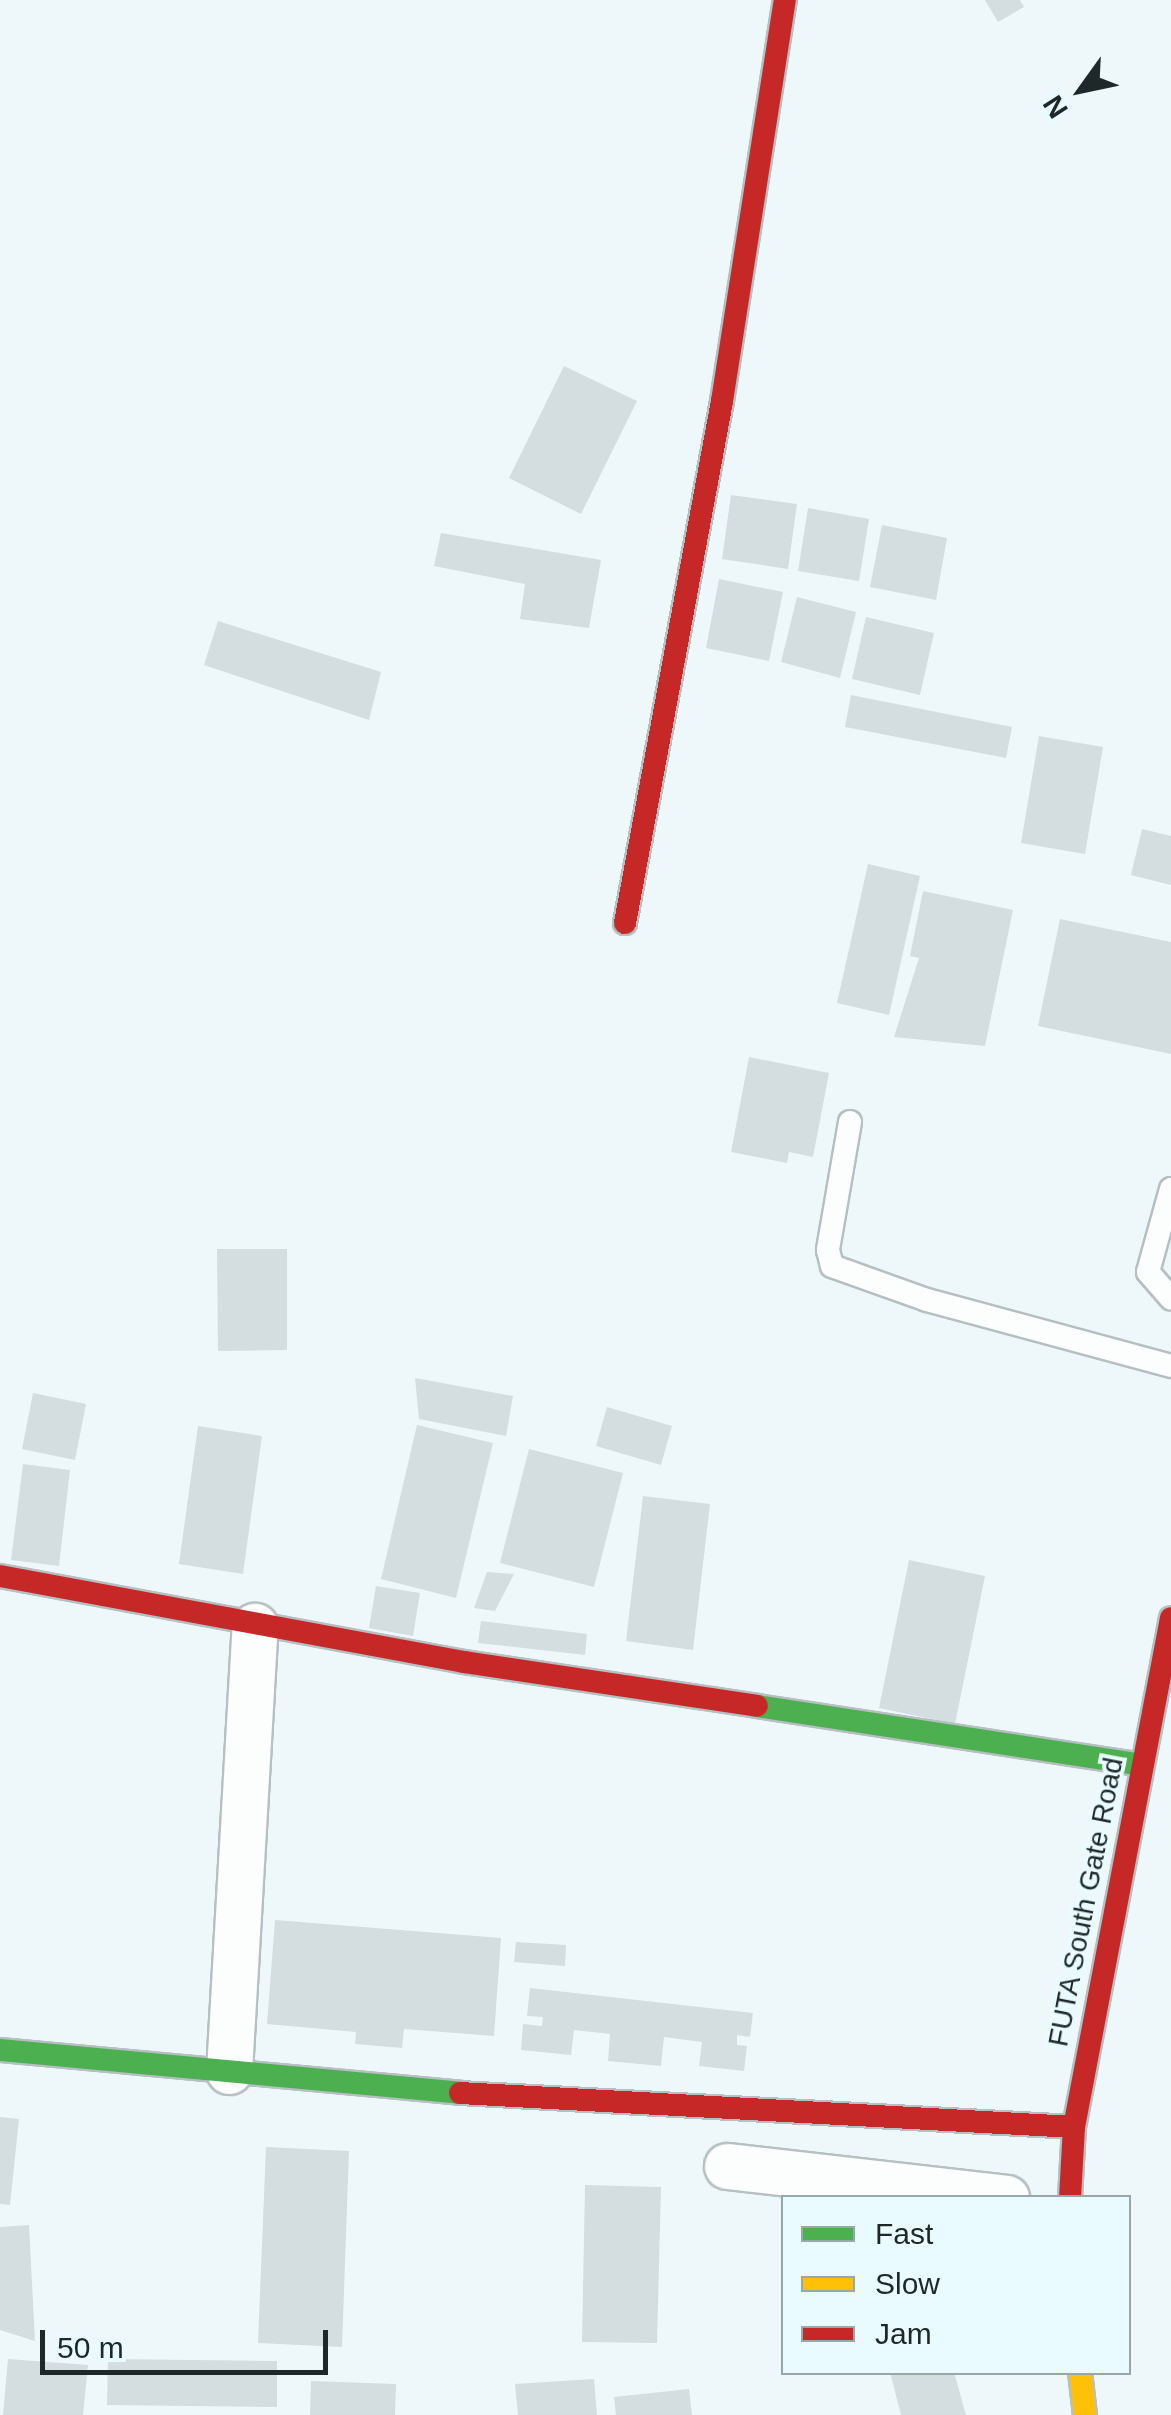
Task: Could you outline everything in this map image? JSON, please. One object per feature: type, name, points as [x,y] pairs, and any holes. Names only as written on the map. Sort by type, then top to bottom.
[{"type":"street","points":[[625,923],[722,401],[786,0]]},
{"type":"street","points":[[0,1576],[255,1626],[1143,1764]]},
{"type":"street","name":"FUTA South Gate Road","points":[[1070,2195],[1074,2127],[1171,1618]]},
{"type":"street","points":[[228,2071],[255,1626]]},
{"type":"street","points":[[0,2050],[520,2099],[1074,2127]]},
{"type":"street","points":[[727,2166],[980,2195]]},
{"type":"street","points":[[1080,2375],[1085,2415]]},
{"type":"lane","points":[[850,1122],[828,1250],[832,1266],[926,1300],[1171,1366]]},
{"type":"lane","points":[[1171,1190],[1148,1272],[1171,1298]]},
{"type":"building","points":[[985,0],[1020,0],[1024,7],[998,22]]},
{"type":"building","points":[[564,366],[637,401],[581,514],[509,478]]},
{"type":"building","points":[[731,495],[797,504],[788,569],[722,559]]},
{"type":"building","points":[[808,508],[869,519],[859,581],[798,571]]},
{"type":"building","points":[[882,525],[947,538],[936,600],[870,587]]},
{"type":"building","points":[[441,533],[601,560],[589,628],[520,619],[525,584],[434,566]]},
{"type":"building","points":[[719,579],[783,592],[769,661],[706,648]]},
{"type":"building","points":[[797,597],[856,612],[840,678],[781,662]]},
{"type":"building","points":[[866,617],[934,633],[920,695],[852,679]]},
{"type":"building","points":[[218,621],[381,672],[369,720],[204,665]]},
{"type":"building","points":[[851,695],[1012,727],[1006,758],[845,727]]},
{"type":"building","points":[[1039,736],[1103,747],[1085,854],[1021,843]]},
{"type":"building","points":[[1142,829],[1171,836],[1171,885],[1131,875]]},
{"type":"building","points":[[868,864],[920,876],[889,1015],[837,1003]]},
{"type":"building","points":[[923,891],[1013,910],[985,1046],[894,1037],[919,958],[910,956]]},
{"type":"building","points":[[1060,919],[1171,942],[1171,1054],[1038,1026]]},
{"type":"building","points":[[749,1057],[829,1073],[813,1157],[789,1152],[787,1163],[731,1152]]},
{"type":"building","points":[[217,1249],[287,1249],[287,1350],[218,1351]]},
{"type":"building","points":[[415,1378],[513,1396],[506,1436],[419,1419]]},
{"type":"building","points":[[33,1393],[86,1404],[75,1460],[22,1449]]},
{"type":"building","points":[[607,1407],[672,1426],[661,1465],[596,1446]]},
{"type":"building","points":[[417,1425],[493,1443],[456,1598],[381,1579]]},
{"type":"building","points":[[198,1426],[262,1436],[243,1574],[179,1564]]},
{"type":"building","points":[[529,1449],[623,1473],[594,1587],[500,1563]]},
{"type":"building","points":[[23,1464],[70,1470],[59,1566],[11,1560]]},
{"type":"building","points":[[643,1496],[710,1504],[693,1650],[626,1641]]},
{"type":"building","points":[[909,1560],[985,1576],[955,1724],[879,1708]]},
{"type":"building","points":[[487,1572],[514,1574],[495,1611],[474,1608]]},
{"type":"building","points":[[376,1586],[420,1593],[413,1636],[369,1628]]},
{"type":"building","points":[[481,1621],[587,1634],[585,1655],[478,1643]]},
{"type":"building","points":[[275,1920],[501,1938],[494,2036],[404,2029],[402,2048],[355,2044],[356,2032],[267,2024]]},
{"type":"building","points":[[516,1942],[566,1945],[565,1966],[514,1962]]},
{"type":"building","points":[[530,1988],[753,2013],[750,2037],[737,2035],[737,2045],[747,2046],[744,2071],[699,2066],[702,2042],[664,2037],[661,2066],[608,2061],[610,2034],[574,2030],[571,2055],[521,2050],[523,2024],[542,2026],[543,2017],[527,2016]]},
{"type":"building","points":[[0,2117],[19,2119],[10,2205],[0,2204]]},
{"type":"building","points":[[266,2147],[349,2151],[342,2347],[258,2343]]},
{"type":"building","points":[[585,2185],[661,2187],[657,2343],[582,2342]]},
{"type":"building","points":[[29,2225],[35,2341],[0,2330],[0,2227]]},
{"type":"building","points":[[8,2359],[88,2365],[83,2415],[3,2415]]},
{"type":"building","points":[[108,2359],[277,2361],[277,2407],[107,2405]]},
{"type":"building","points":[[891,2375],[955,2375],[966,2415],[901,2415]]},
{"type":"building","points":[[594,2379],[597,2415],[518,2415],[515,2384]]},
{"type":"building","points":[[311,2381],[396,2384],[395,2415],[310,2415]]},
{"type":"building","points":[[689,2389],[692,2415],[616,2415],[614,2397]]},
{"type":"traffic: fast","points":[[757,1706],[1143,1765]]},
{"type":"traffic: fast","points":[[0,2050],[460,2093]]},
{"type":"traffic: slow","points":[[1080,2375],[1085,2415]]},
{"type":"traffic: jam","points":[[625,923],[722,401],[785,0]]},
{"type":"traffic: jam","points":[[0,1576],[464,1662],[757,1706]]},
{"type":"traffic: jam","points":[[1070,2195],[1074,2127],[1171,1618]]},
{"type":"traffic: jam","points":[[460,2093],[1074,2127]]}]
